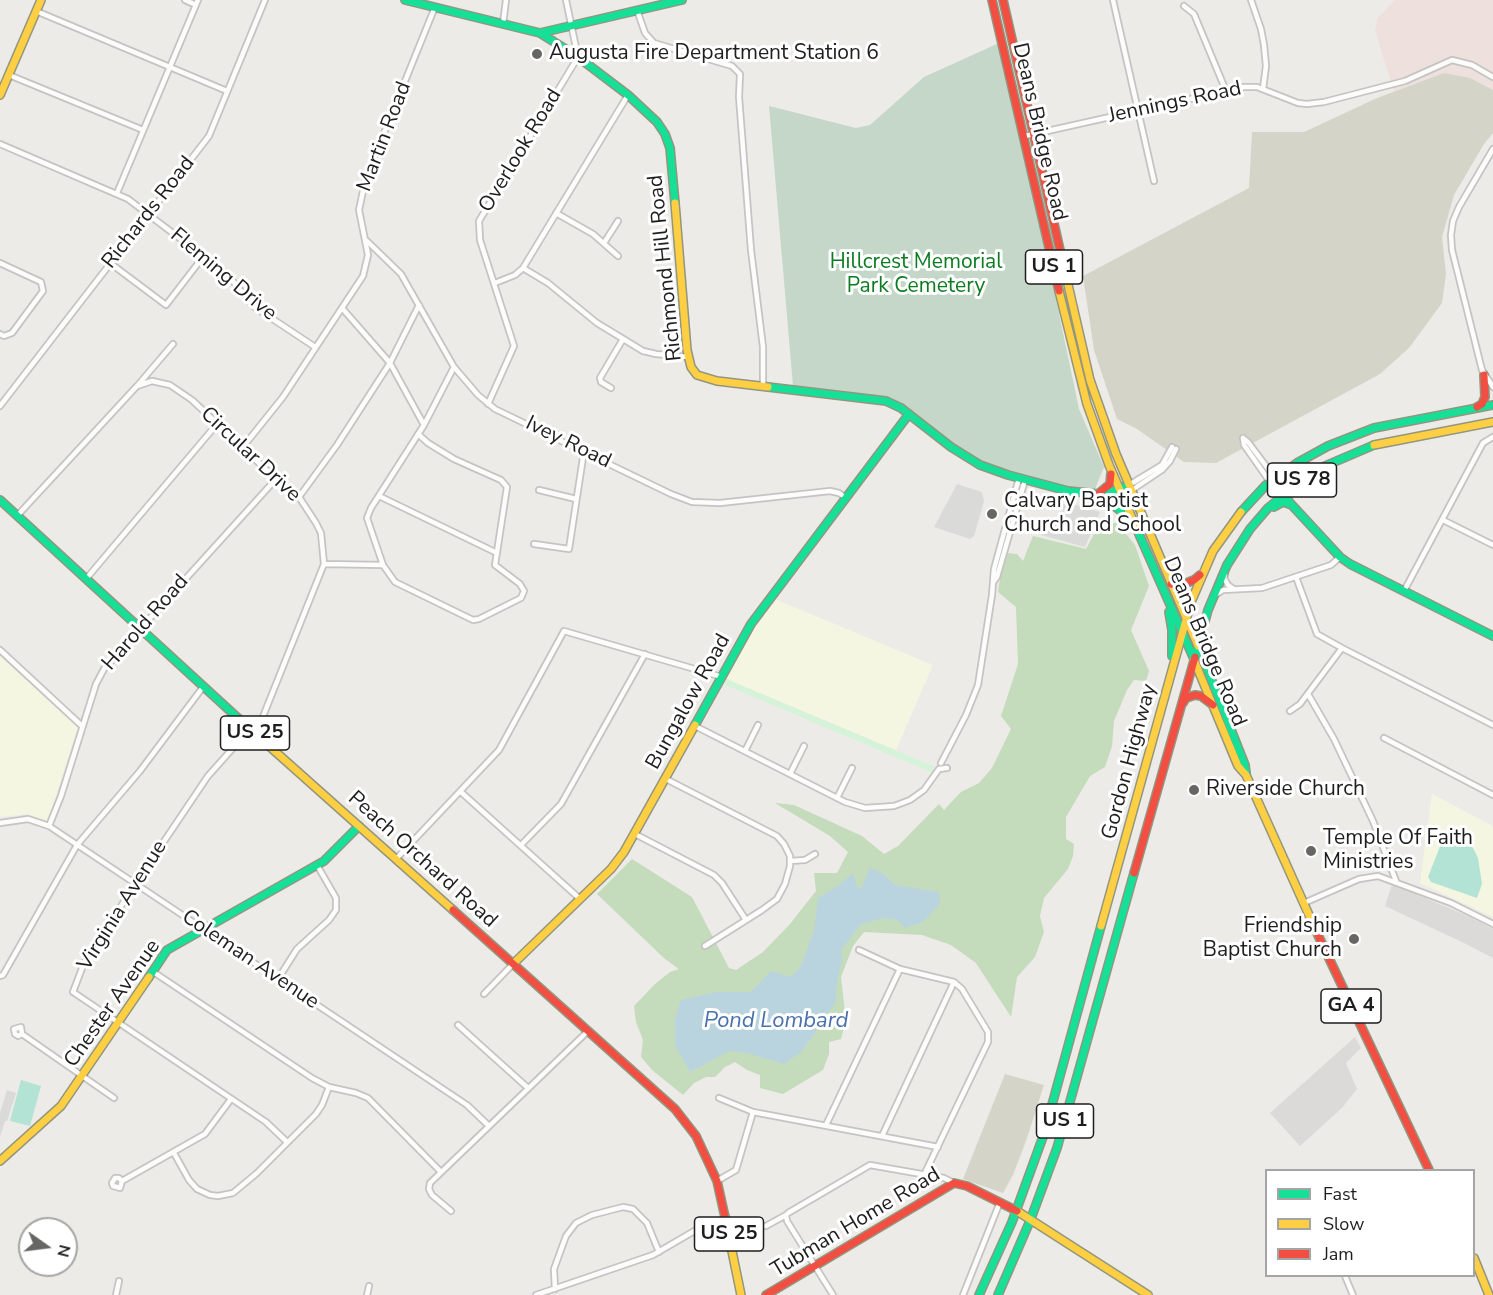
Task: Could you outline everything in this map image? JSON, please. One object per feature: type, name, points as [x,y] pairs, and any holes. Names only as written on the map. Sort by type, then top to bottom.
[{"type":"main road","points":[[0,95],[41,0]]},
{"type":"main road","name":"Richmond Hill Road","points":[[405,0],[540,33],[578,57],[628,95],[657,122],[668,142],[688,357],[693,371],[700,377],[886,401],[897,405],[963,456],[980,465],[1087,498],[1108,499],[1131,488]]},
{"type":"main road","points":[[540,33],[682,0]]},
{"type":"main road","name":"Deans Bridge Road","points":[[992,0],[1075,362],[1109,465],[1238,766],[1246,775],[1429,1169]]},
{"type":"main road","name":"Deans Bridge Road","points":[[1003,0],[1090,380],[1103,420],[1198,646],[1245,765],[1246,775]]},
{"type":"main road","points":[[1472,409],[1480,405],[1484,399],[1484,375]]},
{"type":"main road","name":"Gordon Highway","points":[[979,1295],[1016,1212],[1047,1124],[1182,633],[1203,569],[1233,521],[1256,495],[1273,480],[1316,452],[1360,432],[1493,405]]},
{"type":"main road","name":"Bungalow Road","points":[[513,964],[619,860],[764,605],[909,414]]},
{"type":"main road","name":"Gordon Highway","points":[[998,1295],[1053,1161],[1210,604],[1227,565],[1250,529],[1284,494],[1313,473],[1357,451],[1391,441],[1493,422]]},
{"type":"main road","points":[[1098,494],[1106,489],[1111,481],[1109,465]]},
{"type":"main road","points":[[1273,480],[1292,505],[1340,557],[1493,636]]},
{"type":"main road","name":"Richmond Hill Road","points":[[1068,491],[1098,494],[1121,492]]},
{"type":"main road","points":[[1087,498],[1119,508],[1136,526]]},
{"type":"main road","name":"Peach Orchard Road","points":[[0,500],[203,687],[683,1118],[696,1136],[717,1181],[741,1295]]},
{"type":"main road","points":[[1250,529],[1278,504],[1286,502],[1292,505]]},
{"type":"main road","points":[[1171,584],[1179,586],[1194,580],[1203,569]]},
{"type":"main road","name":"US 1","points":[[1164,591],[1171,621],[1172,642],[1166,690]]},
{"type":"main road","points":[[1179,712],[1186,698],[1192,695],[1201,696],[1213,705]]},
{"type":"main road","name":"Chester Avenue","points":[[0,1161],[61,1106],[171,946],[317,865],[332,854],[359,826]]},
{"type":"main road","name":"Tubman Home Road","points":[[766,1295],[954,1183],[968,1186],[1000,1202],[1148,1295]]},
{"type":"main road","points":[[1475,1262],[1490,1293]]},
{"type":"street","points":[[117,192],[197,2],[184,0]]},
{"type":"street","name":"Richards Road","points":[[0,406],[209,136],[265,0]]},
{"type":"street","points":[[503,24],[506,0]]},
{"type":"street","points":[[566,0],[578,57]]},
{"type":"street","points":[[1113,0],[1154,181]]},
{"type":"street","points":[[1251,0],[1264,45],[1266,66],[1263,89]]},
{"type":"street","points":[[1184,6],[1194,14],[1226,91]]},
{"type":"street","name":"Martin Road","points":[[243,447],[283,397],[360,282],[366,269],[367,241],[359,210],[367,176],[435,8]]},
{"type":"street","points":[[637,10],[643,30],[650,40],[665,48],[734,67],[740,76],[739,88],[752,250],[764,347],[763,386]]},
{"type":"street","points":[[36,11],[227,91]]},
{"type":"street","name":"Overlook Road","points":[[488,404],[513,346],[480,240],[479,221],[578,57]]},
{"type":"street","name":"Jennings Road","points":[[1025,136],[1251,86],[1298,103],[1324,102],[1405,81],[1452,60],[1472,64],[1493,77]]},
{"type":"street","points":[[9,75],[143,130]]},
{"type":"street","points":[[495,283],[515,275],[523,268],[628,95]]},
{"type":"street","name":"Fleming Drive","points":[[0,144],[117,192],[228,275],[253,306],[315,347]]},
{"type":"street","points":[[1493,149],[1459,207],[1451,235],[1454,259],[1484,375],[1493,387]]},
{"type":"street","points":[[556,213],[604,243],[618,256]]},
{"type":"street","points":[[604,243],[618,221]]},
{"type":"street","name":"Ivey Road","points":[[367,241],[401,274],[454,367],[488,404],[671,494],[696,503],[720,503],[830,491],[840,493],[846,498]]},
{"type":"street","points":[[110,262],[166,305],[203,257]]},
{"type":"street","points":[[0,263],[42,282],[43,291],[12,333],[4,336],[0,334]]},
{"type":"street","points":[[523,268],[548,283],[597,323],[623,339],[651,354],[688,357]]},
{"type":"street","points":[[299,497],[337,445],[390,363],[419,305]]},
{"type":"street","points":[[342,308],[390,363],[424,425]]},
{"type":"street","points":[[611,388],[601,382],[600,378],[623,339]]},
{"type":"street","points":[[17,516],[173,344]]},
{"type":"street","points":[[418,434],[454,459],[501,480],[507,487],[495,565],[520,584],[524,591],[521,598],[479,619],[473,620],[395,582],[383,565],[367,518],[418,434],[424,425],[454,367]]},
{"type":"street","name":"Circular Drive","points":[[137,386],[152,381],[170,385],[192,400],[276,479],[299,497],[321,533],[324,564],[253,732]]},
{"type":"street","points":[[86,579],[217,424]]},
{"type":"street","points":[[1404,591],[1483,443],[1493,437]]},
{"type":"street","points":[[1246,443],[1273,480]]},
{"type":"street","name":"Richmond Hill Road","points":[[1131,488],[1162,465],[1174,448]]},
{"type":"street","points":[[534,544],[569,549],[584,451]]},
{"type":"street","name":"Harold Road","points":[[49,826],[57,808],[99,676],[114,655],[276,479]]},
{"type":"street","points":[[941,763],[966,715],[978,685],[994,581],[1022,479]]},
{"type":"street","points":[[539,490],[576,499]]},
{"type":"street","points":[[380,496],[497,553]]},
{"type":"street","points":[[1443,520],[1493,545]]},
{"type":"street","points":[[1210,604],[1223,590],[1262,588],[1331,565],[1340,557]]},
{"type":"street","points":[[324,564],[383,565]]},
{"type":"street","points":[[1227,565],[1224,578],[1234,589]]},
{"type":"street","points":[[1296,577],[1311,623],[1317,633],[1493,725]]},
{"type":"street","points":[[396,859],[499,750],[564,632],[722,677]]},
{"type":"street","points":[[1290,711],[1300,704],[1342,648]]},
{"type":"street","points":[[0,650],[82,726]]},
{"type":"street","points":[[521,845],[561,804],[645,654]]},
{"type":"street","points":[[0,976],[3,975],[77,845],[140,771],[203,687]]},
{"type":"street","points":[[1308,694],[1334,739],[1372,821],[1396,881]]},
{"type":"street","points":[[745,751],[758,725]]},
{"type":"street","points":[[695,726],[837,798],[865,808],[894,806],[910,800],[924,790],[939,769],[947,768]]},
{"type":"street","name":"Virginia Avenue","points":[[253,732],[208,776],[84,963],[73,992],[266,1122],[287,1142]]},
{"type":"street","points":[[1384,738],[1493,795]]},
{"type":"street","points":[[790,774],[804,746]]},
{"type":"street","points":[[837,798],[852,768]]},
{"type":"street","points":[[666,779],[777,836],[787,847],[790,861],[781,894],[774,902],[705,946]]},
{"type":"street","points":[[461,792],[579,898]]},
{"type":"street","name":"Coleman Avenue","points":[[0,823],[28,819],[49,826],[467,1105],[489,1126]]},
{"type":"street","points":[[635,834],[714,875],[746,920]]},
{"type":"street","points":[[790,861],[805,860],[815,854]]},
{"type":"street","points":[[278,979],[297,949],[329,920],[336,909],[336,898],[317,865]]},
{"type":"street","points":[[1304,903],[1359,879],[1378,876],[1451,903],[1493,924]]},
{"type":"street","points":[[859,950],[900,969],[954,982],[962,990],[988,1032],[988,1042],[924,1175]]},
{"type":"street","name":"Bungalow Road","points":[[484,994],[513,964]]},
{"type":"street","points":[[826,1125],[900,969]]},
{"type":"street","points":[[152,971],[329,1088],[356,1093],[368,1098],[441,1172]]},
{"type":"street","points":[[882,1136],[954,982]]},
{"type":"street","points":[[458,1025],[528,1088]]},
{"type":"street","points":[[451,1211],[434,1197],[429,1189],[430,1183],[588,1031]]},
{"type":"street","points":[[22,1034],[114,1098]]},
{"type":"street","points":[[174,1153],[189,1180],[197,1189],[210,1195],[227,1196],[240,1188],[318,1110],[329,1088]]},
{"type":"street","points":[[719,1098],[753,1112],[938,1147]]},
{"type":"street","points":[[122,1181],[174,1153],[208,1131],[231,1099]]},
{"type":"street","points":[[717,1181],[736,1170],[753,1112]]},
{"type":"street","points":[[766,1226],[870,1165],[944,1178],[954,1183]]},
{"type":"street","points":[[963,1295],[1000,1202]]},
{"type":"street","points":[[555,1289],[554,1269],[566,1236],[578,1221],[592,1215],[623,1207],[633,1209],[647,1223],[659,1252]]},
{"type":"street","points":[[786,1215],[787,1221],[833,1295]]},
{"type":"street","points":[[536,1295],[659,1252],[696,1230],[726,1218]]},
{"type":"street","points":[[1346,1277],[1353,1295]]},
{"type":"street","points":[[116,1295],[119,1281]]},
{"type":"street","points":[[367,1295],[369,1286]]},
{"type":"shaded area","points":[[1395,0],[1493,0],[1493,90],[1470,78],[1444,73],[1394,92],[1375,30],[1377,19]]},
{"type":"shaded area","points":[[1444,73],[1470,78],[1493,90],[1493,133],[1454,195],[1442,237],[1446,274],[1442,303],[1409,348],[1380,374],[1216,463],[1184,462],[1137,429],[1117,419],[1094,350],[1083,276],[1249,188],[1252,132],[1304,132],[1377,98]]},
{"type":"shaded area","points":[[957,484],[982,492],[984,501],[974,536],[970,539],[934,527]]},
{"type":"shaded area","points":[[1063,504],[1073,504],[1100,512],[1085,547],[1041,535],[1062,517]]},
{"type":"shaded area","points":[[775,599],[933,665],[896,750],[726,679],[757,623]]},
{"type":"shaded area","points":[[0,656],[78,727],[48,821],[28,814],[0,817]]},
{"type":"shaded area","points":[[1432,794],[1493,826],[1493,917],[1420,883]]},
{"type":"shaded area","points":[[1392,884],[1493,929],[1493,958],[1385,906]]},
{"type":"shaded area","points":[[1355,1037],[1361,1048],[1346,1063],[1357,1089],[1342,1108],[1300,1146],[1270,1113]]},
{"type":"shaded area","points":[[1005,1074],[1044,1085],[1026,1141],[1013,1175],[1003,1193],[963,1179]]},
{"type":"shaded area","points":[[7,1090],[16,1093],[0,1137],[0,1113]]},
{"type":"green space","name":"Hillcrest Memorial Park Cemetery","points":[[999,43],[1033,190],[1079,409],[1104,467],[1093,494],[1048,486],[963,455],[897,405],[793,386],[769,106],[856,128],[870,125],[924,77]]},
{"type":"green space","points":[[1100,523],[1117,523],[1135,545],[1149,586],[1131,630],[1149,671],[1146,681],[1134,680],[1127,690],[1114,721],[1112,746],[1105,767],[1090,776],[1066,817],[1066,839],[1074,844],[1073,856],[1068,869],[1044,898],[1040,916],[1044,932],[1035,957],[1017,977],[1011,1017],[976,963],[951,945],[922,935],[864,932],[853,946],[841,977],[846,1020],[841,1039],[829,1042],[829,1054],[823,1070],[783,1094],[760,1088],[760,1075],[735,1062],[725,1067],[715,1077],[706,1077],[694,1083],[683,1095],[652,1070],[641,1057],[643,1040],[636,1022],[634,1006],[655,984],[670,972],[679,969],[665,959],[597,894],[632,859],[692,897],[729,968],[736,970],[763,952],[790,924],[816,891],[814,873],[837,873],[848,852],[830,836],[775,803],[794,805],[862,836],[884,854],[898,846],[939,804],[944,810],[961,792],[979,783],[992,768],[1011,729],[1001,716],[1018,664],[1016,607],[998,592],[1002,566],[1007,553],[1017,554],[1023,561],[1033,536],[1086,549]]},
{"type":"green space","points":[[724,678],[935,767],[933,773],[721,683]]},
{"type":"green space","points":[[1446,831],[1464,839],[1472,846],[1478,858],[1482,884],[1477,898],[1431,882],[1428,877]]},
{"type":"green space","points":[[21,1080],[41,1086],[30,1126],[10,1121]]},
{"type":"water","name":"Pond Lombard","points":[[870,868],[882,873],[895,885],[939,892],[940,904],[923,922],[905,928],[897,920],[885,918],[861,924],[841,950],[842,960],[835,1004],[820,1021],[815,1033],[801,1052],[784,1064],[747,1053],[729,1051],[690,1072],[675,1045],[675,1019],[681,1000],[717,992],[751,992],[771,971],[791,977],[801,966],[814,931],[818,898],[838,886],[853,873],[857,887],[861,889]]},
{"type":"traffic: fast","points":[[405,0],[540,33],[578,57],[628,95],[657,122],[665,134],[670,148],[675,203]]},
{"type":"traffic: fast","points":[[540,33],[682,0]]},
{"type":"traffic: fast","points":[[768,387],[886,401],[901,408],[951,447],[980,465],[1008,475],[1068,491],[1098,494],[1129,485]]},
{"type":"traffic: fast","points":[[1241,512],[1266,485],[1297,463],[1328,446],[1374,428],[1493,405]]},
{"type":"traffic: fast","points":[[695,725],[751,624],[909,414]]},
{"type":"traffic: fast","points":[[1195,657],[1208,610],[1227,565],[1250,529],[1268,508],[1301,481],[1325,466],[1374,445]]},
{"type":"traffic: fast","points":[[1275,478],[1290,503],[1340,557],[1493,636]]},
{"type":"traffic: fast","points":[[1087,498],[1114,506],[1129,517]]},
{"type":"traffic: fast","points":[[0,500],[251,730]]},
{"type":"traffic: fast","points":[[1274,507],[1283,502],[1292,505]]},
{"type":"traffic: fast","points":[[1135,525],[1194,659]]},
{"type":"traffic: fast","points":[[1169,612],[1172,656]]},
{"type":"traffic: fast","points":[[1198,646],[1245,765],[1246,773]]},
{"type":"traffic: fast","points":[[149,977],[167,950],[324,861],[359,826]]},
{"type":"traffic: fast","points":[[998,1295],[1030,1221],[1057,1148],[1134,873]]},
{"type":"traffic: fast","points":[[979,1295],[1012,1222],[1044,1134],[1101,926]]},
{"type":"traffic: slow","points":[[0,95],[41,0]]},
{"type":"traffic: slow","points":[[675,203],[687,350],[691,367],[697,375],[717,381],[768,387]]},
{"type":"traffic: slow","points":[[1063,263],[1090,380],[1116,454],[1198,646]]},
{"type":"traffic: slow","points":[[1059,291],[1087,404],[1109,465],[1135,525]]},
{"type":"traffic: slow","points":[[1374,445],[1493,422]]},
{"type":"traffic: slow","points":[[1096,500],[1115,498],[1126,493]]},
{"type":"traffic: slow","points":[[1101,926],[1191,602],[1213,551],[1241,512]]},
{"type":"traffic: slow","points":[[1194,660],[1238,766],[1246,775],[1318,935]]},
{"type":"traffic: slow","points":[[513,964],[611,869],[624,852],[695,725]]},
{"type":"traffic: slow","points":[[251,730],[453,910]]},
{"type":"traffic: slow","points":[[0,1161],[61,1106],[149,977]]},
{"type":"traffic: slow","points":[[1017,1211],[1148,1295]]},
{"type":"traffic: slow","points":[[725,1217],[741,1295]]},
{"type":"traffic: slow","points":[[1475,1260],[1489,1295]]},
{"type":"traffic: jam","points":[[992,0],[1059,291]]},
{"type":"traffic: jam","points":[[1003,0],[1063,263]]},
{"type":"traffic: jam","points":[[1477,407],[1482,404],[1485,397],[1484,375]]},
{"type":"traffic: jam","points":[[1098,494],[1110,484],[1111,474]]},
{"type":"traffic: jam","points":[[1171,584],[1179,586],[1200,575]]},
{"type":"traffic: jam","points":[[1134,873],[1195,657]]},
{"type":"traffic: jam","points":[[1183,703],[1186,698],[1195,695],[1201,696],[1213,705]]},
{"type":"traffic: jam","points":[[453,910],[675,1109],[696,1136],[717,1181],[725,1217]]},
{"type":"traffic: jam","points":[[1318,935],[1429,1169]]},
{"type":"traffic: jam","points":[[766,1295],[954,1183],[967,1186],[1017,1211]]},
{"type":"place","name":"Augusta Fire Department Station 6","points":[[537,54]]},
{"type":"place","name":"Calvary Baptist Church and School","points":[[992,514]]},
{"type":"place","name":"Riverside Church","points":[[1194,790]]},
{"type":"place","name":"Temple Of Faith Ministries","points":[[1311,851]]},
{"type":"place","name":"Friendship Baptist Church","points":[[1354,939]]}]
